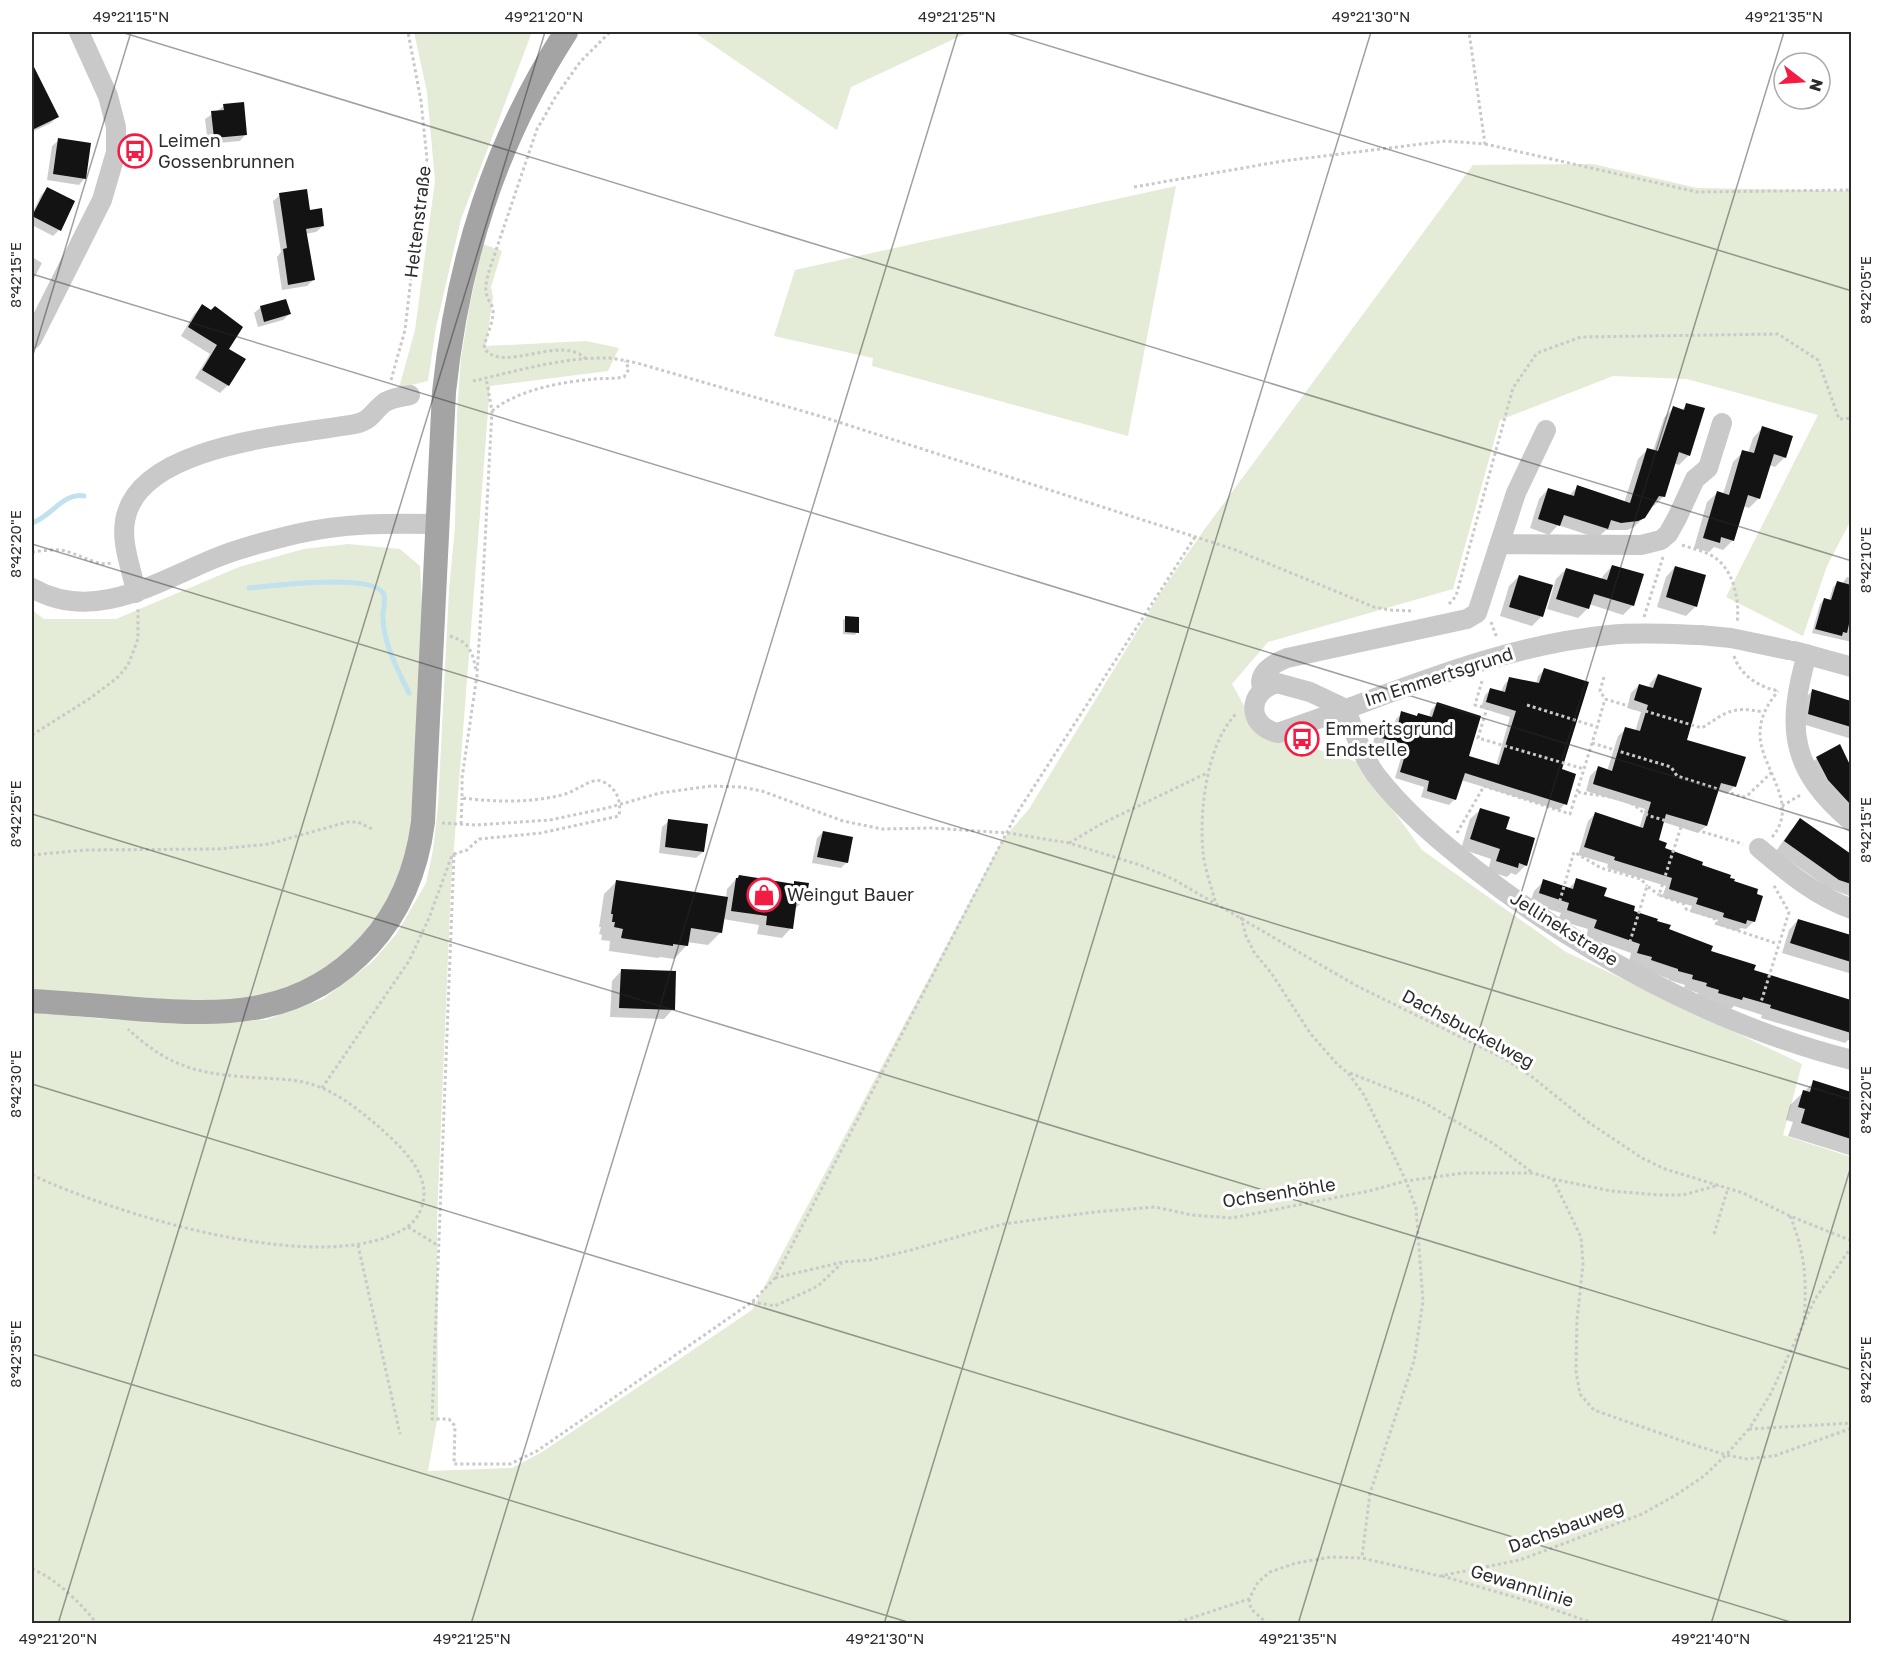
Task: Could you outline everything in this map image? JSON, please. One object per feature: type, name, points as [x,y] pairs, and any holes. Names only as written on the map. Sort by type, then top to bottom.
[{"type":"main road","points":[[32,1000],[216,1013],[282,1002],[320,985],[352,963],[380,933],[400,903],[416,862],[423,822],[447,365],[459,292],[472,235],[490,183],[518,116],[566,32]]},
{"type":"street","points":[[32,339],[102,200],[116,153],[116,127],[108,96],[79,32]]},
{"type":"street","points":[[136,593],[124,538],[127,509],[135,493],[157,475],[213,450],[256,440],[358,423],[367,420],[389,400],[410,395]]},
{"type":"street","points":[[1500,544],[1662,547],[1695,479],[1708,468],[1722,423]]},
{"type":"street","points":[[1258,697],[1261,678],[1266,670],[1276,662],[1473,617],[1479,609],[1516,493],[1546,430]]},
{"type":"street","points":[[32,588],[46,595],[75,602],[107,600],[136,593],[214,559],[296,534],[371,523],[437,524]]},
{"type":"street","name":"Im Emmertsgrund","points":[[1346,709],[1310,692],[1284,684],[1270,685],[1258,697],[1254,715],[1260,725],[1278,734],[1346,709],[1426,678],[1488,658],[1534,647],[1608,635],[1640,633],[1731,638],[1798,652],[1851,667]]},
{"type":"street","points":[[1798,652],[1798,686],[1794,720],[1802,757],[1816,785],[1851,822]]},
{"type":"street","name":"Jellinekstraße","points":[[1346,709],[1356,737],[1375,773],[1406,811],[1482,875],[1552,926],[1622,967],[1710,1010],[1851,1060]]},
{"type":"street","points":[[1760,848],[1803,883],[1851,909]]},
{"type":"path","name":"Heltenstraße","points":[[378,409],[391,380],[405,330],[422,183],[427,159],[421,101],[408,32]]},
{"type":"path","points":[[586,359],[574,351],[498,358],[487,353],[484,348],[492,323],[493,310],[485,290],[489,271],[537,129],[556,96],[580,62],[610,32]]},
{"type":"path","points":[[1469,32],[1485,144]]},
{"type":"path","points":[[1134,187],[1283,160],[1446,141],[1485,144],[1697,192],[1851,190]]},
{"type":"path","points":[[1448,604],[1456,596],[1513,388],[1537,353],[1581,337],[1778,334],[1818,360],[1839,419],[1851,418]]},
{"type":"path","points":[[473,381],[543,365],[586,359],[607,358],[637,363],[823,417],[1233,549],[1374,607],[1421,612]]},
{"type":"path","points":[[492,411],[507,401],[550,387],[583,380],[624,377],[628,369],[625,361]]},
{"type":"path","points":[[461,824],[462,778],[477,675],[492,411],[486,378]]},
{"type":"path","points":[[454,854],[432,1419],[449,1419],[454,1426],[454,1464],[510,1464],[537,1450],[752,1302],[775,1278],[1017,813],[1195,537]]},
{"type":"path","points":[[1645,614],[1662,547],[1702,552],[1724,566],[1731,578],[1737,597],[1737,627]]},
{"type":"path","points":[[32,552],[64,551],[85,557],[100,565],[109,564],[126,551]]},
{"type":"path","points":[[32,735],[89,699],[117,678],[128,665],[138,639],[136,593]]},
{"type":"path","points":[[1484,617],[1492,623],[1498,640]]},
{"type":"path","points":[[434,630],[459,639],[473,652],[477,675]]},
{"type":"path","points":[[1734,650],[1735,659],[1745,674],[1755,683],[1778,691],[1798,686]]},
{"type":"path","points":[[1488,658],[1475,705],[1487,708],[1478,738],[1584,769]]},
{"type":"path","points":[[1604,677],[1600,691],[1605,699],[1702,728],[1732,710],[1763,712]]},
{"type":"path","points":[[1578,792],[1608,796],[1630,803],[1642,812],[1681,826],[1760,848],[1775,835],[1781,822],[1780,794],[1760,736],[1763,712],[1778,691]]},
{"type":"path","points":[[1215,902],[1203,851],[1208,773],[1222,732],[1240,710],[1258,697]]},
{"type":"path","points":[[1448,848],[1484,786],[1570,814],[1605,699]]},
{"type":"path","points":[[1527,705],[1597,727]]},
{"type":"path","points":[[1592,743],[1671,767],[1677,776],[1745,797],[1772,772]]},
{"type":"path","points":[[1069,843],[1103,823],[1208,773]]},
{"type":"path","points":[[322,1088],[409,961],[454,854],[467,850],[479,839],[541,833],[619,816],[621,804],[615,791],[608,784],[597,780],[561,795],[543,798],[495,801],[462,798]]},
{"type":"path","points":[[1782,806],[1816,785]]},
{"type":"path","name":"Dachsbuckelweg","points":[[423,822],[476,825],[550,820],[671,791],[711,786],[741,787],[762,791],[843,821],[882,829],[932,828],[1008,832],[1069,843],[1140,865],[1173,879],[1357,986],[1503,1058],[1531,1076],[1588,1122],[1642,1158],[1665,1169],[1762,1201],[1851,1243]]},
{"type":"path","points":[[32,855],[85,850],[238,847],[290,840],[347,822],[358,822],[374,830]]},
{"type":"path","points":[[1659,895],[1681,826]]},
{"type":"path","points":[[1552,926],[1574,852],[1601,868],[1641,879],[1659,895],[1684,904],[1686,909],[1714,918],[1715,923],[1778,944]]},
{"type":"path","points":[[1753,1027],[1788,912],[1770,880]]},
{"type":"path","points":[[1622,967],[1647,886]]},
{"type":"path","points":[[1241,918],[1246,936],[1254,951],[1272,974],[1310,1033],[1348,1072],[1364,1095],[1406,1181],[1416,1208],[1423,1301],[1414,1361],[1370,1492],[1362,1558]]},
{"type":"path","points":[[32,1175],[111,1206],[193,1229],[305,1247],[358,1245],[378,1240],[408,1227],[415,1221],[422,1207],[423,1182],[417,1168],[377,1125],[348,1102],[322,1088],[303,1082],[227,1075],[183,1067],[135,1036],[108,1006]]},
{"type":"path","points":[[1348,1072],[1423,1102],[1494,1144],[1533,1173]]},
{"type":"path","name":"Ochsenhöhle","points":[[775,1278],[843,1262],[870,1260],[900,1253],[1003,1224],[1155,1207],[1192,1215],[1232,1218],[1369,1191],[1406,1181],[1463,1173],[1533,1173],[1611,1191],[1660,1195],[1683,1195],[1719,1185]]},
{"type":"path","points":[[1553,1179],[1581,1237],[1583,1264],[1577,1320],[1576,1371],[1580,1394],[1594,1410],[1726,1455],[1747,1459],[1774,1456],[1851,1428]]},
{"type":"path","points":[[1714,1234],[1728,1188]]},
{"type":"path","points":[[1790,1216],[1800,1242],[1804,1267],[1806,1294],[1803,1321]]},
{"type":"path","points":[[408,1227],[439,1246]]},
{"type":"path","name":"Dachsbauweg","points":[[1249,1599],[1258,1582],[1270,1572],[1296,1563],[1332,1557],[1362,1558],[1440,1576],[1520,1560],[1642,1514],[1704,1476],[1749,1429],[1770,1395],[1803,1321],[1851,1243]]},
{"type":"path","points":[[358,1245],[400,1434]]},
{"type":"path","points":[[752,1302],[775,1306],[818,1286],[843,1262]]},
{"type":"path","points":[[1749,1429],[1851,1423]]},
{"type":"path","points":[[32,1569],[63,1589],[97,1623]]},
{"type":"path","name":"Gewannlinie","points":[[1440,1576],[1596,1623]]},
{"type":"path","points":[[1173,1623],[1249,1599],[1251,1609],[1268,1623]]},
{"type":"green space","points":[[414,32],[532,32],[461,219],[436,327],[428,381],[399,388],[415,330],[435,181],[427,92]]},
{"type":"green space","points":[[694,32],[969,32],[851,87],[837,130]]},
{"type":"green space","points":[[1593,164],[1697,188],[1851,191],[1851,520],[1827,566],[1803,636],[1726,597],[1818,415],[1687,379],[1613,376],[1500,420],[1453,589],[1268,642],[1232,684],[1258,731],[1358,762],[1422,850],[1566,952],[1802,1064],[1783,1135],[1851,1157],[1851,1623],[32,1624],[32,1009],[102,1019],[188,1022],[265,1020],[323,999],[372,962],[397,933],[426,883],[433,850],[438,806],[449,590],[455,527],[457,414],[461,358],[483,244],[502,251],[491,287],[493,297],[486,346],[586,341],[619,348],[608,371],[490,386],[451,885],[437,1220],[438,1415],[428,1471],[512,1468],[542,1452],[752,1310],[1003,839],[1029,809],[1161,592],[1204,530],[1473,165]]},
{"type":"green space","points":[[1176,186],[1128,436],[872,366],[873,358],[774,336],[795,270]]},
{"type":"green space","points":[[348,544],[400,549],[420,566],[423,625],[420,819],[400,882],[375,927],[315,977],[241,1005],[32,991],[32,610],[44,619],[116,619],[239,567],[304,549]]},
{"type":"building","points":[[32,63],[59,117],[32,130]]},
{"type":"building","points":[[244,102],[247,135],[214,138],[211,111],[224,110],[223,104]]},
{"type":"building","points":[[58,138],[91,143],[86,179],[53,174]]},
{"type":"building","points":[[47,187],[75,201],[61,231],[32,216]]},
{"type":"building","points":[[307,189],[310,210],[322,208],[324,226],[306,229],[315,280],[288,285],[283,249],[287,248],[279,193]]},
{"type":"building","points":[[286,299],[291,314],[264,322],[260,306]]},
{"type":"building","points":[[202,304],[211,310],[215,306],[243,327],[229,349],[246,359],[229,386],[202,370],[217,345],[188,327]]},
{"type":"building","points":[[1686,403],[1705,408],[1690,456],[1679,452],[1665,497],[1659,496],[1645,518],[1621,523],[1611,520],[1608,529],[1564,515],[1560,526],[1538,519],[1548,488],[1574,496],[1577,485],[1630,503],[1647,448],[1658,451],[1673,406],[1684,410]]},
{"type":"building","points":[[1762,426],[1793,436],[1786,458],[1774,454],[1760,499],[1748,495],[1734,541],[1721,537],[1720,543],[1703,538],[1717,491],[1729,495],[1742,450],[1754,453]]},
{"type":"building","points":[[1612,565],[1644,574],[1634,606],[1594,594],[1589,609],[1556,599],[1566,568],[1607,580]]},
{"type":"building","points":[[1675,566],[1706,575],[1697,607],[1666,597]]},
{"type":"building","points":[[1519,575],[1553,585],[1543,617],[1509,607]]},
{"type":"building","points":[[1837,581],[1851,585],[1851,615],[1847,633],[1843,632],[1842,636],[1815,629],[1824,598],[1831,600]]},
{"type":"building","points":[[845,616],[859,617],[859,633],[845,632]]},
{"type":"building","points":[[1544,668],[1589,682],[1562,769],[1576,774],[1567,805],[1465,773],[1456,800],[1427,791],[1429,781],[1400,772],[1408,745],[1378,737],[1383,720],[1398,725],[1401,711],[1417,716],[1418,713],[1432,717],[1437,702],[1481,716],[1469,756],[1499,765],[1516,711],[1486,702],[1490,688],[1505,692],[1509,677],[1539,683]]},
{"type":"building","points":[[1658,674],[1702,688],[1687,740],[1746,757],[1736,787],[1721,783],[1707,826],[1666,814],[1659,840],[1667,843],[1665,848],[1703,862],[1702,865],[1731,875],[1730,878],[1735,879],[1734,881],[1758,889],[1757,894],[1763,896],[1755,922],[1747,920],[1746,924],[1723,917],[1724,913],[1696,904],[1698,898],[1669,889],[1672,878],[1614,860],[1615,857],[1584,847],[1595,812],[1643,828],[1651,802],[1593,784],[1598,766],[1612,771],[1625,727],[1640,731],[1648,705],[1634,700],[1639,684],[1653,688]]},
{"type":"building","points":[[1812,689],[1851,701],[1851,727],[1808,714]]},
{"type":"building","points":[[1840,744],[1851,767],[1851,805],[1828,780],[1816,757]]},
{"type":"building","points":[[1480,808],[1510,817],[1506,829],[1535,838],[1527,866],[1519,863],[1518,868],[1496,861],[1500,849],[1470,839]]},
{"type":"building","points":[[1800,818],[1851,854],[1851,884],[1839,880],[1784,841]]},
{"type":"building","points":[[668,819],[708,824],[704,852],[665,847]]},
{"type":"building","points":[[823,831],[853,837],[848,863],[817,857]]},
{"type":"building","points":[[739,875],[794,884],[794,881],[809,883],[806,901],[797,899],[793,929],[766,925],[767,916],[731,911],[736,878]]},
{"type":"building","points":[[1576,878],[1607,888],[1604,896],[1635,906],[1634,911],[1671,925],[1669,929],[1713,946],[1711,951],[1756,965],[1754,970],[1851,1000],[1851,1033],[1770,1008],[1771,1005],[1718,993],[1719,990],[1706,986],[1707,983],[1692,979],[1693,975],[1637,953],[1640,944],[1594,928],[1597,920],[1567,910],[1569,903],[1539,893],[1543,879],[1573,889]]},
{"type":"building","points":[[616,880],[728,897],[722,933],[691,928],[688,946],[621,938],[623,929],[614,927],[615,922],[612,922],[613,914],[611,914]]},
{"type":"building","points":[[1798,919],[1851,935],[1851,962],[1790,943]]},
{"type":"building","points":[[621,969],[676,971],[675,1010],[619,1008]]},
{"type":"building","points":[[1813,1080],[1851,1092],[1851,1139],[1801,1123],[1805,1109],[1798,1107],[1803,1090],[1810,1092]]},
{"type":"waterway","points":[[32,523],[45,516],[63,501],[84,496]]},
{"type":"waterway","points":[[249,588],[322,582],[363,584],[377,588],[384,595],[383,619],[389,648],[409,693]]},
{"type":"place","name":"Leimen Gossenbrunnen","points":[[135,151]]},
{"type":"place","name":"Emmertsgrund Endstelle","points":[[1302,739]]},
{"type":"place","name":"Weingut Bauer","points":[[764,895]]}]
